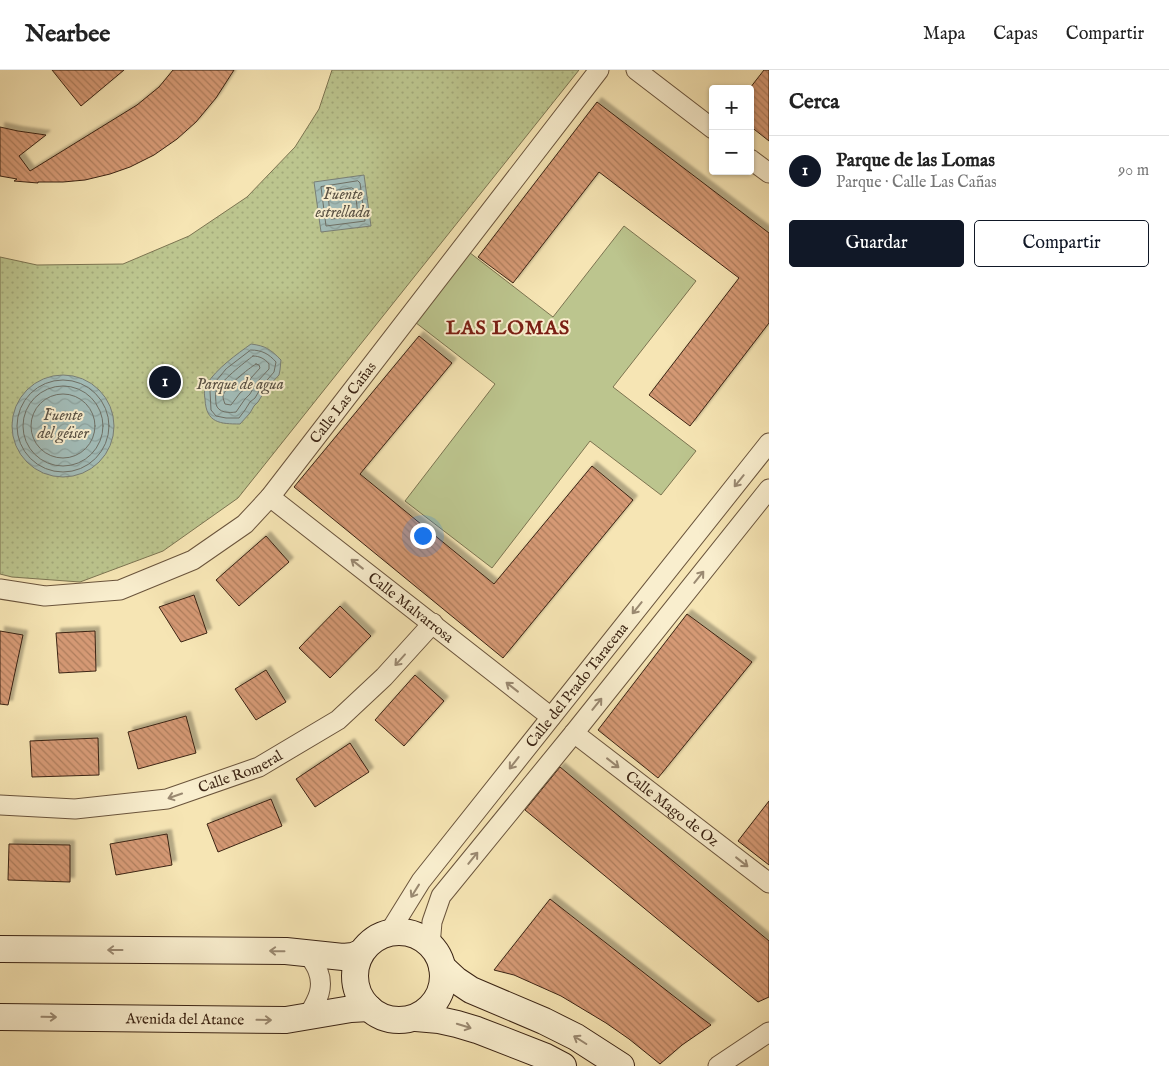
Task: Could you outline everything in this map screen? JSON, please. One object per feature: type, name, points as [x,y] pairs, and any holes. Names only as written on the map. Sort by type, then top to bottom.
[{"type":"main road","points":[[563,1066],[544,1056],[457,1024],[416,1018],[404,1020],[388,1019],[375,1013],[360,996],[356,968],[360,953],[378,935],[390,931],[405,931],[419,936],[456,980],[471,990],[544,1020],[576,1037],[621,1066]]},
{"type":"main road","points":[[0,949],[286,951],[343,957],[360,953]]},
{"type":"main road","points":[[416,1018],[427,1011],[436,1001],[444,979],[436,956]]},
{"type":"main road","name":"Avenida del Atance","points":[[0,1017],[286,1020],[351,1009],[369,1008]]},
{"type":"street","name":"Calle Las Cañas","points":[[0,589],[45,596],[120,590],[193,560],[245,524],[270,497],[599,70]]},
{"type":"street","points":[[636,70],[709,126]]},
{"type":"street","points":[[754,162],[769,173]]},
{"type":"street","name":"Calle del Prado Taracena","points":[[390,931],[421,881],[769,443]]},
{"type":"street","name":"Calle del Prado Taracena","points":[[436,956],[432,922],[441,896],[769,489]]},
{"type":"street","name":"Calle Malvarrosa","points":[[270,497],[550,717]]},
{"type":"street","name":"Calle Romeral","points":[[0,805],[75,809],[167,799],[259,767],[338,720],[384,677],[432,623]]},
{"type":"street","name":"Calle Mago de Oz","points":[[574,733],[769,883]]},
{"type":"street","points":[[308,953],[318,971],[321,984],[319,997],[308,1016]]},
{"type":"street","points":[[718,1066],[769,1032]]},
{"type":"green space","points":[[332,70],[579,70],[238,498],[163,551],[80,582],[12,577],[0,574],[0,257],[37,265],[123,264],[189,236],[247,197],[295,147],[319,109]]},
{"type":"green space","points":[[624,226],[696,281],[613,387],[696,451],[661,495],[590,441],[492,568],[405,501],[495,384],[411,319],[465,249],[553,317]]},
{"type":"water","name":"Fuente estrellada","points":[[364,175],[371,226],[321,232],[314,182]]},
{"type":"water","name":"Parque de agua","points":[[251,344],[268,349],[281,360],[279,375],[240,424],[215,420],[208,413],[206,407],[204,393],[206,386],[221,367]]},
{"type":"water","name":"Fuente del géiser","points":[[63,375],[82,379],[99,390],[110,407],[114,426],[110,445],[99,462],[82,473],[63,477],[44,473],[27,462],[16,445],[12,426],[16,407],[27,390],[44,379]]},
{"type":"building","points":[[52,70],[124,70],[81,106]]},
{"type":"building","points":[[173,70],[234,70],[216,98],[196,122],[177,139],[154,155],[130,167],[85,180],[38,183],[14,181],[17,179],[0,176],[0,127],[46,135],[19,156],[30,171],[137,105],[159,87]]},
{"type":"building","points":[[764,70],[769,70],[769,141],[754,129],[754,85],[752,85]]},
{"type":"building","points":[[597,102],[769,233],[769,323],[690,426],[649,395],[739,278],[599,172],[513,283],[478,257]]},
{"type":"building","points":[[419,336],[452,363],[360,474],[494,584],[592,466],[633,500],[503,658],[294,487]]},
{"type":"building","points":[[266,536],[289,562],[239,606],[216,580]]},
{"type":"building","points":[[194,595],[207,633],[181,642],[159,607]]},
{"type":"building","points":[[340,606],[371,636],[330,678],[299,648]]},
{"type":"building","points":[[687,614],[752,662],[658,778],[598,730]]},
{"type":"building","points":[[0,631],[23,635],[8,705],[0,704]]},
{"type":"building","points":[[95,631],[96,671],[59,673],[56,633]]},
{"type":"building","points":[[266,670],[286,702],[256,720],[235,689]]},
{"type":"building","points":[[415,675],[444,701],[404,746],[375,720]]},
{"type":"building","points":[[186,716],[196,753],[138,769],[128,732]]},
{"type":"building","points":[[98,738],[99,775],[32,777],[30,741]]},
{"type":"building","points":[[350,743],[369,772],[315,807],[296,779]]},
{"type":"building","points":[[560,767],[769,941],[769,997],[758,1002],[525,810]]},
{"type":"building","points":[[271,799],[282,826],[218,852],[207,824]]},
{"type":"building","points":[[769,801],[769,865],[738,841]]},
{"type":"building","points":[[167,834],[172,865],[116,875],[110,844]]},
{"type":"building","points":[[9,844],[70,845],[70,882],[8,880]]},
{"type":"building","points":[[550,899],[711,1025],[682,1045],[660,1064],[606,1023],[561,996],[514,975],[494,970]]},
{"type":"place","name":"Parque de las Lomas","points":[[165,382]]},
{"type":"district","name":"LAS LOMAS","points":[[508,328]]}]
